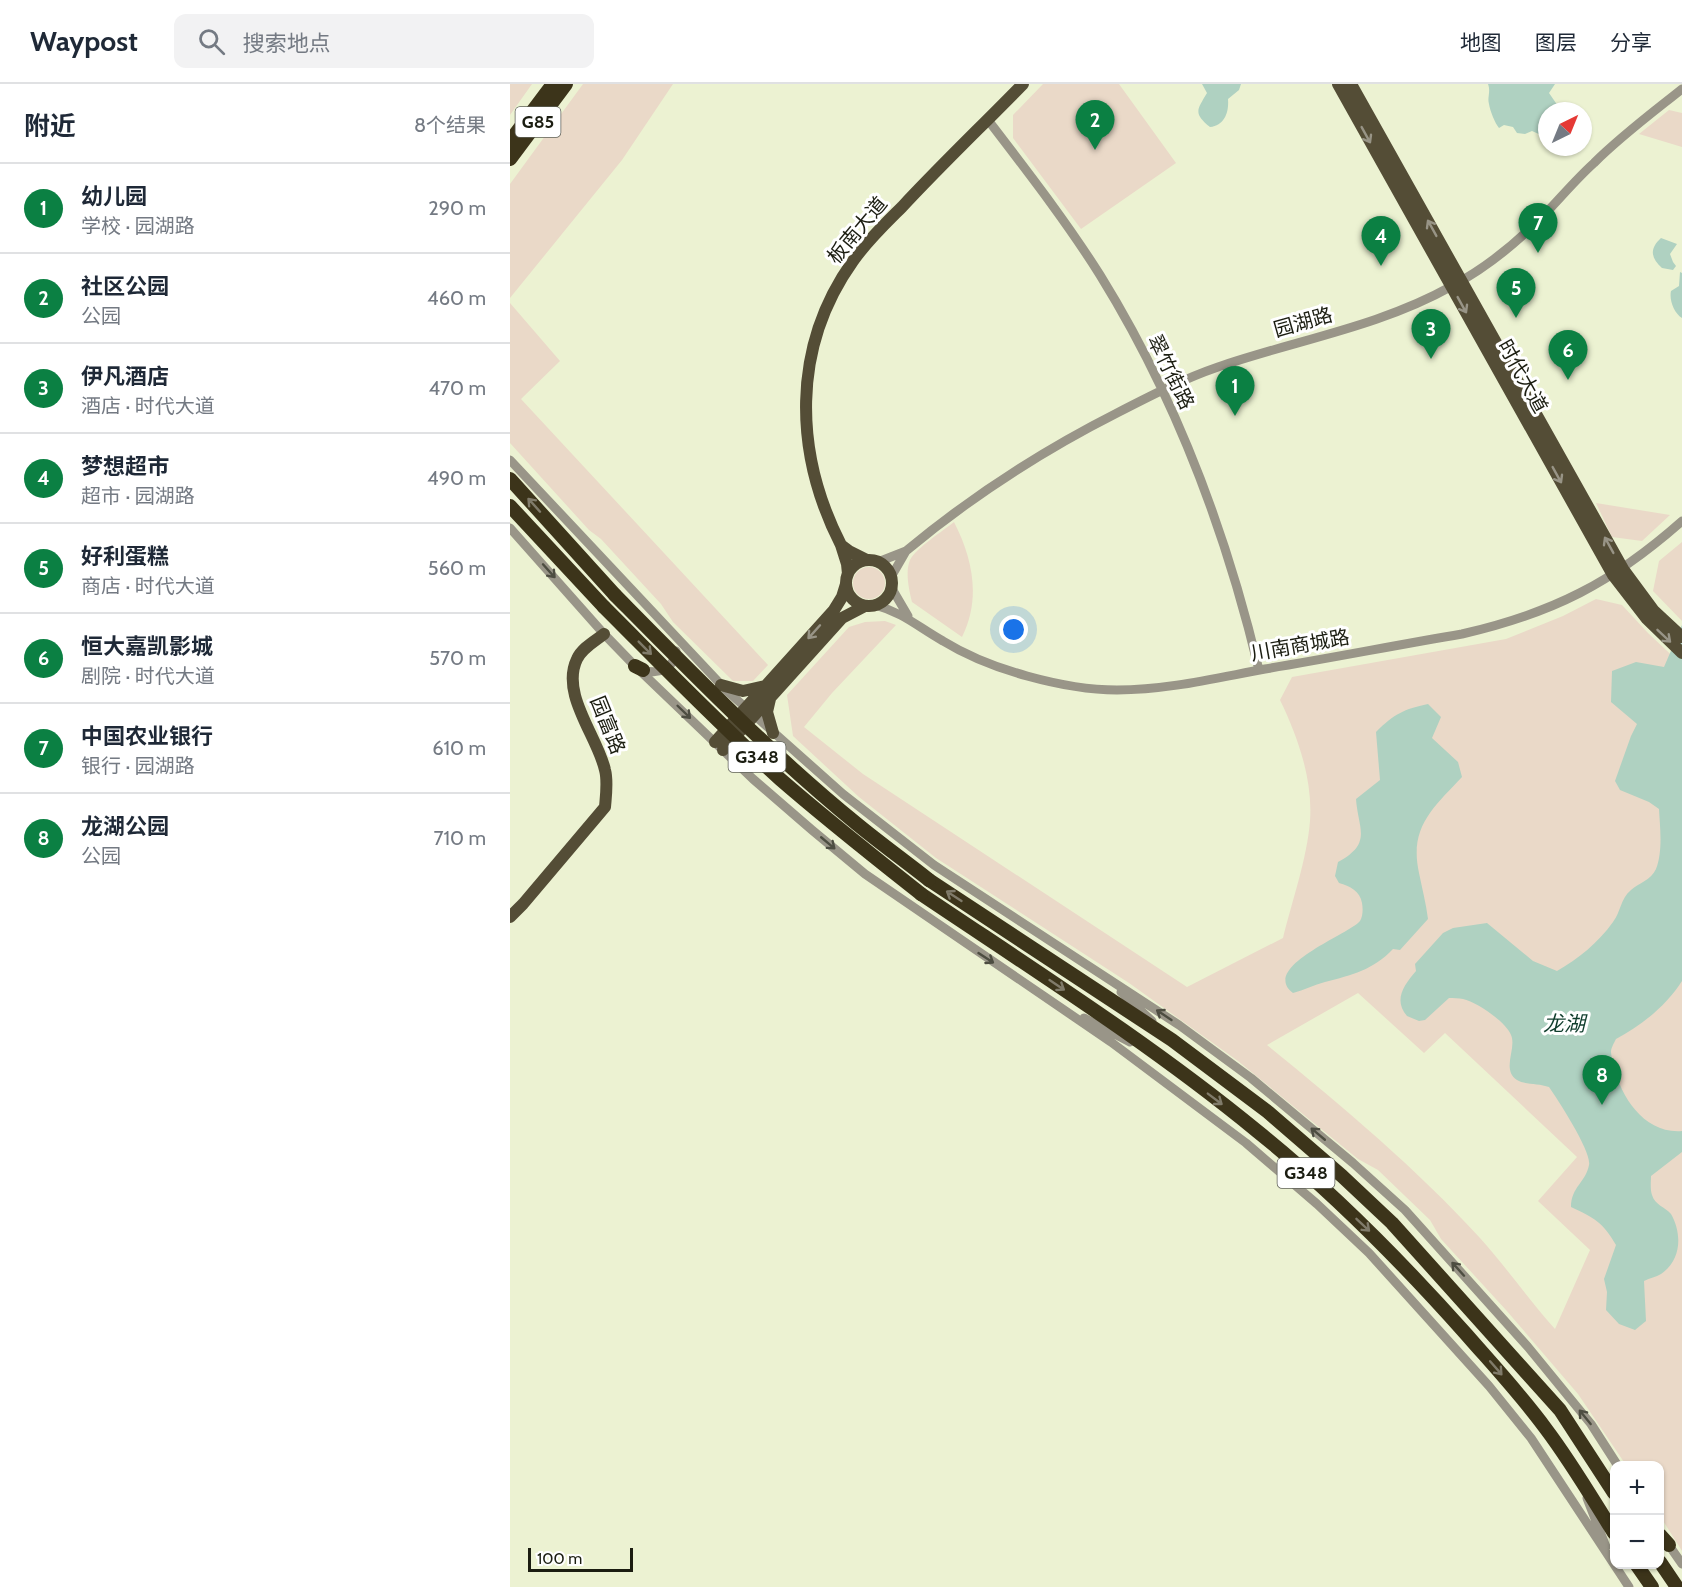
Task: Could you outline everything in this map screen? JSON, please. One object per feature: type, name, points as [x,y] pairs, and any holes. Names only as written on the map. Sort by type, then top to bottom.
[{"type":"highway","name":"G85","points":[[510,141],[553,84]]},
{"type":"highway","name":"G85","points":[[510,159],[566,84]]},
{"type":"highway","name":"G348","points":[[510,478],[615,595],[711,692],[856,823],[929,880],[1172,1040],[1268,1112],[1342,1176],[1392,1223],[1560,1410],[1610,1486]]},
{"type":"highway","name":"G348","points":[[510,506],[604,607],[700,703],[779,778],[847,836],[921,894],[1098,1013],[1257,1130],[1381,1241],[1531,1410],[1557,1444],[1610,1527]]},
{"type":"highway","points":[[1598,1467],[1610,1480]]},
{"type":"highway","points":[[1639,1569],[1652,1587]]},
{"type":"highway","points":[[1664,1569],[1677,1587]]},
{"type":"main road","name":"板南大道","points":[[847,580],[847,564],[841,545],[817,490],[805,425],[805,398],[811,354],[822,319],[839,282],[853,260],[870,240],[1023,84]]},
{"type":"main road","name":"时代大道","points":[[1338,84],[1456,284],[1618,572],[1650,615]]},
{"type":"main road","name":"时代大道","points":[[1351,84],[1456,284]]},
{"type":"main road","points":[[719,746],[769,691],[842,618],[888,596],[891,582],[886,568],[841,545]]},
{"type":"main road","points":[[773,733],[767,712],[769,691],[834,610],[842,597],[847,580],[858,563],[872,561]]},
{"type":"main road","points":[[847,580],[852,598],[870,605]]},
{"type":"main road","points":[[1650,615],[1682,637]]},
{"type":"main road","points":[[1650,615],[1682,652]]},
{"type":"main road","name":"园富路","points":[[510,916],[523,904],[605,807],[605,770],[596,745],[582,719],[575,695],[573,673],[577,658],[604,634]]},
{"type":"main road","points":[[721,685],[743,691],[769,691]]},
{"type":"street","name":"园湖路","points":[[906,551],[977,495],[1060,442],[1162,390],[1216,368],[1368,323],[1403,310],[1456,284],[1507,249],[1538,221],[1592,164],[1682,89]]},
{"type":"street","name":"翠竹街路","points":[[988,120],[1071,230],[1101,276],[1162,390],[1192,459],[1223,542],[1259,670]]},
{"type":"street","points":[[510,460],[721,685],[843,794],[934,865],[1179,1025],[1269,1092],[1405,1210],[1528,1347],[1591,1424],[1615,1461]]},
{"type":"street","name":"川南商城路","points":[[909,618],[945,643],[999,667],[1026,676],[1084,688],[1145,689],[1462,634],[1500,625],[1566,600],[1618,572],[1651,549],[1682,521]]},
{"type":"street","points":[[510,528],[604,634],[719,746],[812,830],[865,874],[1123,1051],[1246,1143],[1317,1204],[1369,1253],[1482,1378],[1531,1438],[1610,1562]]},
{"type":"street","points":[[872,561],[906,551]]},
{"type":"street","points":[[906,551],[891,582],[901,607],[909,618]]},
{"type":"street","points":[[870,605],[895,611],[909,618]]},
{"type":"street","points":[[639,668],[658,672],[672,664],[676,649],[672,634]]},
{"type":"street","points":[[812,830],[804,818],[803,810],[809,795],[822,788],[837,790],[843,794]]},
{"type":"street","points":[[1101,973],[1172,1040]]},
{"type":"street","points":[[1053,1002],[1159,1057]]},
{"type":"street","points":[[1581,1482],[1610,1558]]},
{"type":"street","points":[[1664,1538],[1682,1564]]},
{"type":"street","points":[[1615,1569],[1629,1587]]},
{"type":"shaded area","points":[[510,84],[532,84],[510,115]]},
{"type":"shaded area","points":[[583,84],[673,84],[622,160],[510,298],[510,184]]},
{"type":"shaded area","points":[[1043,84],[1119,84],[1176,163],[1081,229],[1013,138],[1013,115]]},
{"type":"shaded area","points":[[1669,110],[1682,113],[1682,147],[1639,134]]},
{"type":"shaded area","points":[[510,303],[560,361],[521,399],[768,665],[753,681],[733,681],[673,622],[661,604],[601,539],[589,530],[510,443]]},
{"type":"shaded area","points":[[1596,503],[1670,515],[1642,541],[1612,537]]},
{"type":"shaded area","points":[[954,522],[966,550],[972,579],[971,608],[962,637],[912,602],[908,581],[908,570],[913,555]]},
{"type":"shaded area","points":[[1682,542],[1682,621],[1653,591],[1659,561]]},
{"type":"shaded area","points":[[869,567],[880,572],[885,583],[880,594],[869,599],[858,594],[853,583],[858,572]]},
{"type":"shaded area","points":[[1596,599],[1622,605],[1682,665],[1682,1551],[1664,1522],[1664,1461],[1623,1461],[1578,1394],[1441,1239],[1430,1220],[1378,1170],[1358,1159],[1238,1061],[1129,983],[936,858],[859,797],[793,736],[787,695],[849,627],[865,622],[885,621],[896,625],[832,693],[804,727],[863,774],[1187,987],[1283,938],[1303,865],[1310,821],[1307,774],[1293,729],[1280,700],[1292,677],[1506,639],[1563,616]],"holes":[[[1358,993],[1424,1053],[1445,1033],[1577,1157],[1538,1201],[1590,1250],[1555,1329],[1480,1238],[1430,1186],[1350,1114],[1267,1045]]]},
{"type":"water","points":[[1202,84],[1241,84],[1239,90],[1228,99],[1228,109],[1223,121],[1215,126],[1210,127],[1199,115],[1199,108],[1207,93]]},
{"type":"water","points":[[1488,84],[1555,84],[1549,93],[1555,102],[1538,102],[1538,134],[1532,131],[1525,134],[1517,133],[1513,127],[1504,125],[1499,128],[1490,107]]},
{"type":"water","points":[[1661,238],[1677,244],[1670,254],[1676,266],[1673,270],[1662,268],[1654,257],[1653,250]]},
{"type":"water","points":[[1680,272],[1682,273],[1682,318],[1674,310],[1671,302],[1671,291],[1679,286]]},
{"type":"water","name":"龙湖","points":[[1682,625],[1682,981],[1653,1014],[1616,1039],[1611,1052],[1622,1090],[1637,1112],[1657,1127],[1682,1131],[1682,1152],[1651,1176],[1653,1198],[1671,1214],[1675,1221],[1678,1246],[1668,1268],[1661,1274],[1644,1281],[1646,1321],[1635,1330],[1619,1324],[1606,1310],[1607,1292],[1604,1279],[1616,1245],[1607,1231],[1597,1222],[1571,1207],[1573,1194],[1587,1171],[1589,1158],[1574,1126],[1549,1087],[1520,1082],[1512,1075],[1510,1070],[1511,1035],[1503,1024],[1483,1008],[1463,999],[1449,998],[1425,1020],[1419,1021],[1407,1016],[1401,1004],[1401,998],[1404,987],[1416,971],[1415,964],[1443,933],[1453,928],[1487,923],[1533,961],[1557,971],[1580,956],[1601,937],[1616,918],[1627,894],[1654,873],[1660,847],[1659,809],[1649,802],[1620,790],[1615,781],[1637,724],[1611,702],[1612,671],[1636,662],[1664,667]]},
{"type":"water","points":[[1428,704],[1441,717],[1432,738],[1458,762],[1462,777],[1426,819],[1417,843],[1419,873],[1428,919],[1400,950],[1393,949],[1370,967],[1293,993],[1286,983],[1288,973],[1297,962],[1353,927],[1362,917],[1359,895],[1351,887],[1339,883],[1335,876],[1338,862],[1349,855],[1360,842],[1356,799],[1380,780],[1376,732],[1400,713]]},
{"type":"place","name":"社区公园","points":[[1095,150]]},
{"type":"place","name":"中国农业银行","points":[[1538,253]]},
{"type":"place","name":"梦想超市","points":[[1381,266]]},
{"type":"place","name":"好利蛋糕","points":[[1516,318]]},
{"type":"place","name":"伊凡酒店","points":[[1431,359]]},
{"type":"place","name":"恒大嘉凯影城","points":[[1568,380]]},
{"type":"place","name":"幼儿园","points":[[1235,416]]},
{"type":"place","name":"龙湖公园","points":[[1602,1105]]}]
